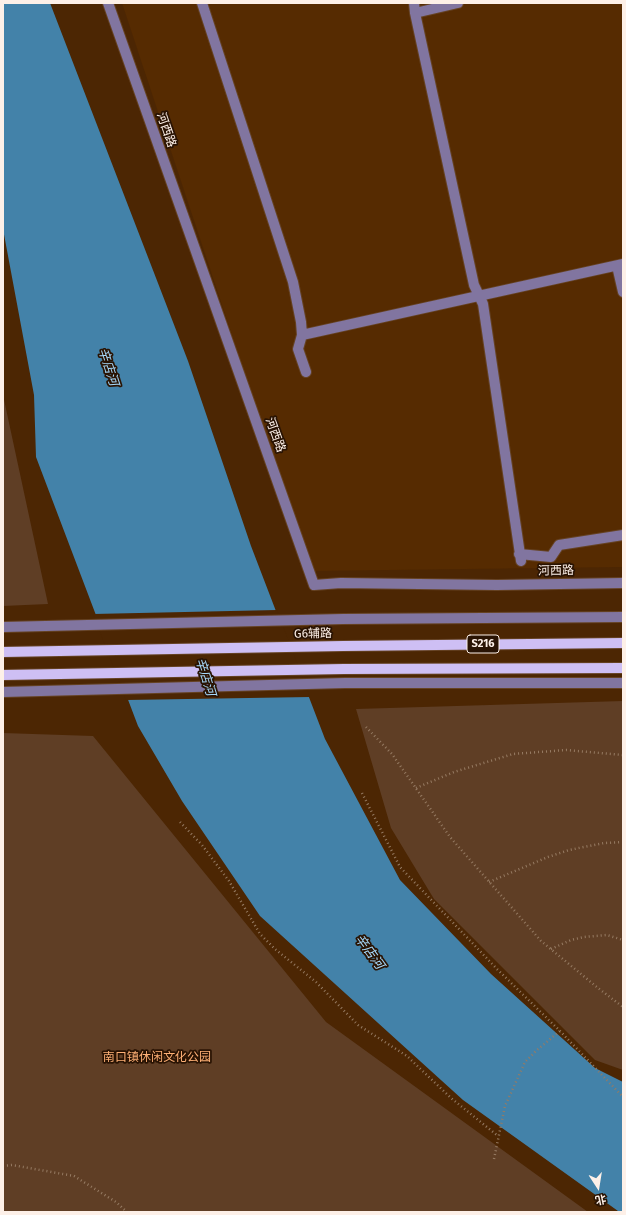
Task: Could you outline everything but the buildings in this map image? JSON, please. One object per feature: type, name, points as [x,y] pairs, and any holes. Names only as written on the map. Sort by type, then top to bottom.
[{"type":"main road","name":"G6辅路","points":[[3,652],[623,642]]},
{"type":"main road","name":"S216","points":[[3,675],[344,669],[623,668]]},
{"type":"street","name":"河西路","points":[[108,3],[314,585],[341,583],[497,585],[623,583]]},
{"type":"street","points":[[202,3],[292,282],[301,322],[302,335],[298,349],[306,372]]},
{"type":"street","points":[[408,3],[415,8],[458,3]]},
{"type":"street","points":[[415,8],[474,285],[483,304],[520,557],[551,557],[559,546],[623,534]]},
{"type":"street","points":[[302,335],[620,265],[623,292]]},
{"type":"street","name":"G6辅路","points":[[3,627],[343,619],[623,617]]},
{"type":"street","points":[[3,692],[17,690],[344,683],[623,683]]},
{"type":"path","points":[[366,727],[392,754],[450,836],[541,941],[623,1008]]},
{"type":"path","points":[[416,788],[454,772],[513,754],[566,750],[623,755]]},
{"type":"path","points":[[362,792],[400,867],[497,969],[560,1031],[623,1097]]},
{"type":"path","points":[[180,822],[202,845],[229,881],[260,934],[275,949],[316,982],[358,1025],[407,1056],[451,1098],[498,1136]]},
{"type":"path","points":[[489,882],[548,856],[604,843],[623,842]]},
{"type":"path","points":[[551,949],[571,940],[584,937],[607,935],[623,940]]},
{"type":"path","points":[[494,1159],[505,1106],[525,1062],[536,1050],[560,1031]]},
{"type":"path","points":[[3,1166],[12,1165],[74,1176],[116,1202],[127,1212]]},
{"type":"shaded area","points":[[122,3],[623,3],[623,567],[310,571]]},
{"type":"green space","points":[[3,395],[48,604],[3,606]]},
{"type":"green space","points":[[623,701],[623,1070],[595,1060],[434,899],[391,828],[356,709]]},
{"type":"green space","name":"南口镇休闲文化公园","points":[[3,733],[93,736],[326,1022],[588,1212],[3,1212]]},
{"type":"water","name":"辛店河","points":[[3,3],[50,3],[188,361],[251,546],[325,739],[400,880],[491,974],[595,1068],[623,1082],[623,1212],[618,1211],[463,1100],[260,916],[182,801],[138,726],[36,457],[34,395],[3,229]]},
{"type":"pier","points":[[277,610],[310,697],[126,700],[93,614]]}]
